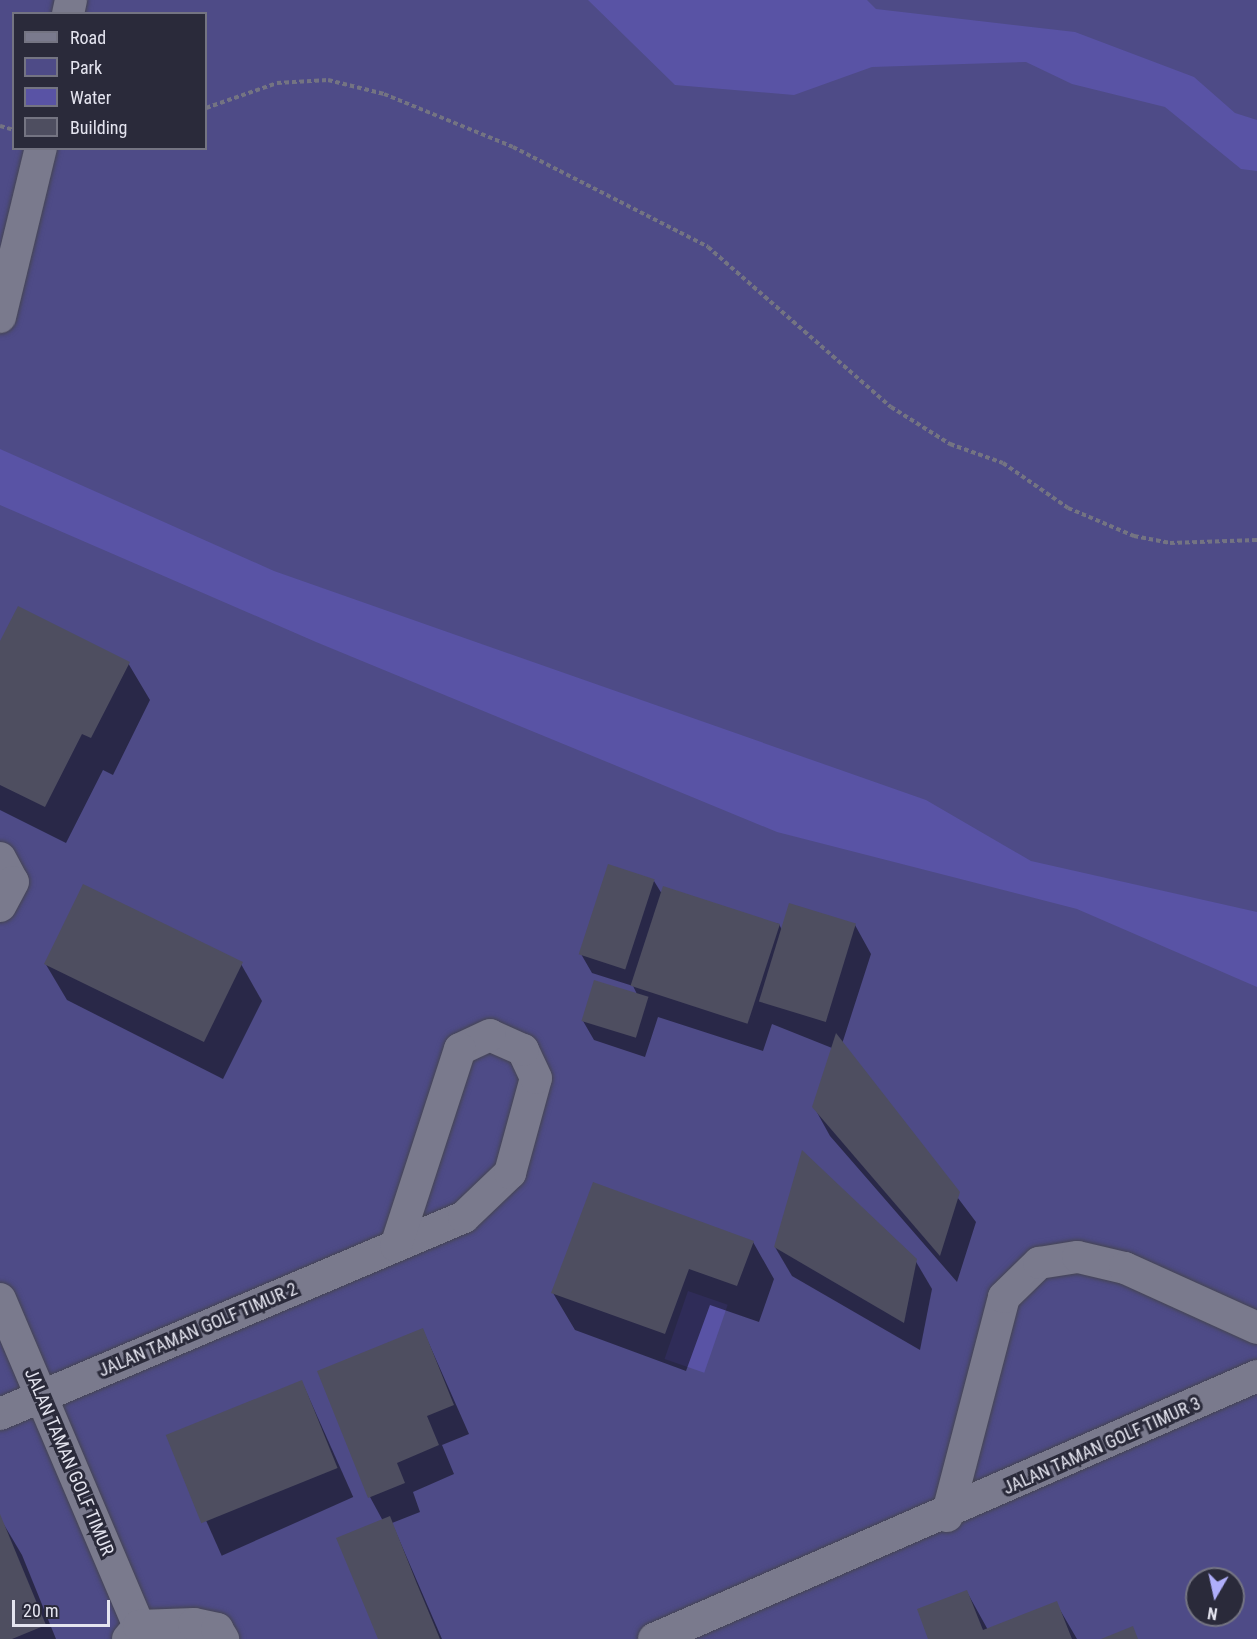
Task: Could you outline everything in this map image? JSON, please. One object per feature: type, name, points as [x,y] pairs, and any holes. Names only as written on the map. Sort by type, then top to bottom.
[{"type":"street","points":[[0,317],[40,150]]},
{"type":"street","points":[[0,858],[13,882],[0,906]]},
{"type":"street","name":"JALAN TAMAN GOLF TIMUR 2","points":[[0,1414],[41,1397],[396,1246],[464,1217],[510,1173],[536,1078],[523,1050],[490,1035],[460,1049],[396,1246]]},
{"type":"street","points":[[947,1516],[1004,1297],[1039,1263],[1078,1257],[1125,1268],[1257,1328]]},
{"type":"street","name":"JALAN TAMAN GOLF TIMUR","points":[[0,1299],[133,1632],[194,1624],[217,1629],[223,1639]]},
{"type":"street","name":"JALAN TAMAN GOLF TIMUR 3","points":[[654,1639],[947,1516],[1257,1376]]},
{"type":"path","points":[[207,108],[277,83],[328,80],[384,94],[513,147],[708,247],[891,407],[950,444],[1003,463],[1068,508],[1134,536],[1170,543],[1257,540]]},
{"type":"green space","points":[[0,0],[1257,0],[1257,1639],[0,1639]]},
{"type":"water","points":[[588,0],[867,0],[876,9],[1075,32],[1194,77],[1235,113],[1257,120],[1257,171],[1241,169],[1165,107],[1072,84],[1026,62],[872,67],[794,95],[675,85]]},
{"type":"water","points":[[0,449],[274,571],[926,800],[1031,861],[1257,912],[1257,987],[1077,909],[777,832],[316,642],[0,505]]},
{"type":"water","points":[[688,1291],[728,1305],[704,1373],[665,1359]]},
{"type":"building","points":[[18,606],[130,662],[91,738],[82,734],[45,807],[0,785],[0,641]]},
{"type":"building","points":[[608,864],[655,879],[625,969],[579,954]]},
{"type":"building","points":[[83,884],[243,962],[204,1042],[44,964]]},
{"type":"building","points":[[663,886],[780,924],[748,1024],[631,986]]},
{"type":"building","points":[[789,903],[856,923],[826,1022],[759,1001]]},
{"type":"building","points":[[594,980],[649,997],[636,1038],[581,1021]]},
{"type":"building","points":[[836,1033],[960,1192],[940,1256],[812,1107]]},
{"type":"building","points":[[802,1150],[917,1259],[904,1323],[774,1247]]},
{"type":"building","points":[[593,1182],[754,1241],[737,1286],[689,1269],[665,1334],[551,1293]]},
{"type":"building","points":[[423,1328],[454,1405],[427,1416],[439,1445],[397,1463],[405,1483],[368,1498],[317,1371]]},
{"type":"building","points":[[302,1380],[338,1468],[201,1523],[166,1435]]},
{"type":"building","points":[[0,1514],[46,1625],[12,1639],[0,1639]]},
{"type":"building","points":[[390,1516],[440,1639],[378,1639],[336,1538]]},
{"type":"building","points":[[967,1590],[983,1630],[1057,1601],[1072,1639],[928,1639],[917,1609]]},
{"type":"building","points":[[1133,1626],[1138,1639],[1101,1639]]}]
